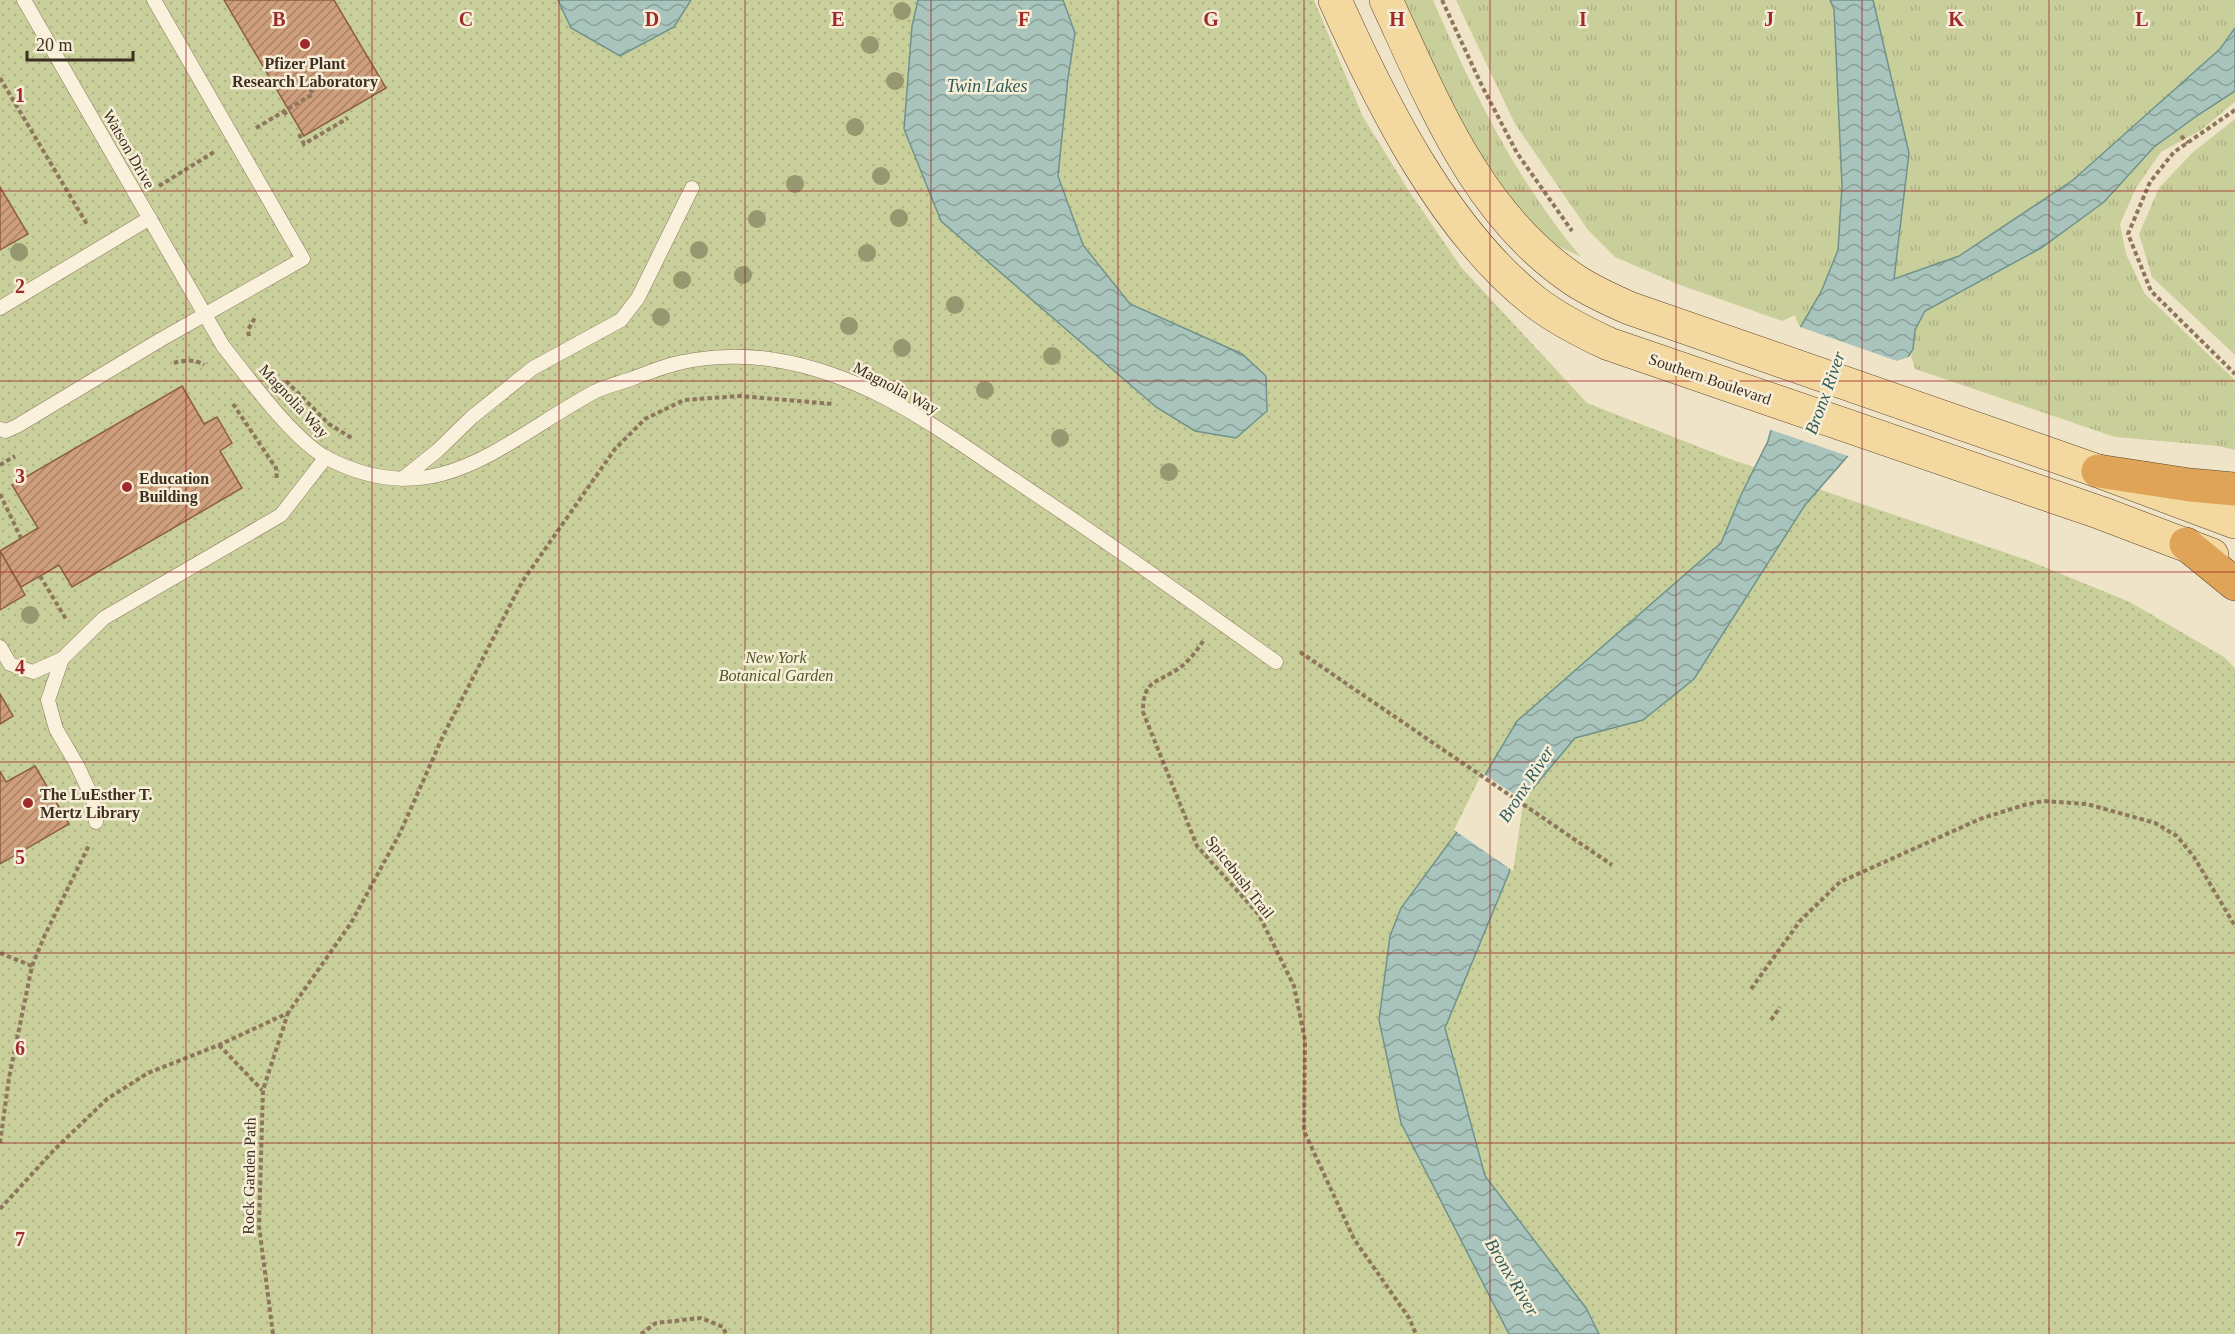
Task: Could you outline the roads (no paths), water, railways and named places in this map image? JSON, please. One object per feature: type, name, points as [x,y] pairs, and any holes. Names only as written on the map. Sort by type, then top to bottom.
[{"type":"highway","points":[[2098,471],[2190,485],[2235,489]]},
{"type":"highway","points":[[2186,544],[2235,584]]},
{"type":"main road","name":"Southern Boulevard","points":[[1335,0],[1358,54],[1404,139],[1429,179],[1454,216],[1511,281],[1535,302],[1582,331],[1609,344],[1894,441],[2186,544],[2235,564]]},
{"type":"main road","points":[[1386,0],[1460,153],[1498,209],[1517,231],[1557,268],[1578,282],[1629,308],[2098,471],[2235,522]]},
{"type":"lane","name":"Watson Drive","points":[[24,0],[205,314]]},
{"type":"lane","points":[[0,429],[6,430],[17,426],[205,314],[303,260],[154,0]]},
{"type":"lane","points":[[402,479],[437,451],[472,417],[533,368],[621,320],[638,298],[692,188]]},
{"type":"lane","points":[[0,308],[150,218]]},
{"type":"lane","name":"Magnolia Way","points":[[205,314],[223,346],[302,439],[326,457],[366,473],[402,479],[432,478],[456,471],[488,457],[598,390],[684,362],[742,357],[772,359],[834,373],[864,386],[929,423],[1115,547],[1276,662]]},
{"type":"lane","points":[[0,647],[10,664],[33,672],[62,659],[104,618],[281,515],[326,457]]},
{"type":"lane","points":[[62,659],[48,699],[56,729],[93,799],[96,822]]},
{"type":"water","points":[[558,0],[691,0],[674,27],[620,56],[571,28]]},
{"type":"water","name":"Twin Lakes","points":[[918,0],[1063,0],[1075,33],[1058,176],[1083,245],[1130,304],[1242,354],[1266,376],[1267,411],[1236,438],[1195,431],[1156,407],[941,221],[904,129],[912,26]]},
{"type":"water","name":"Bronx River","points":[[1830,0],[1873,0],[1909,153],[1894,279],[1959,256],[2073,180],[2220,49],[2235,28],[2235,91],[2154,147],[2104,202],[2041,248],[1925,311],[1915,330],[1913,349],[1853,450],[1805,505],[1694,679],[1643,720],[1575,738],[1520,804],[1509,873],[1445,1028],[1485,1176],[1586,1308],[1599,1334],[1509,1334],[1401,1123],[1379,1020],[1390,936],[1401,908],[1457,832],[1482,780],[1517,721],[1721,543],[1741,495],[1768,441],[1797,333],[1821,292],[1838,250],[1842,186],[1834,9]]},
{"type":"place","name":"Pfizer Plant Research Laboratory","points":[[305,44]]},
{"type":"place","name":"Education Building","points":[[127,487]]},
{"type":"place","name":"The LuEsther T. Mertz Library","points":[[28,803]]},
{"type":"park label","name":"New York Botanical Garden","points":[[776,666]]}]
